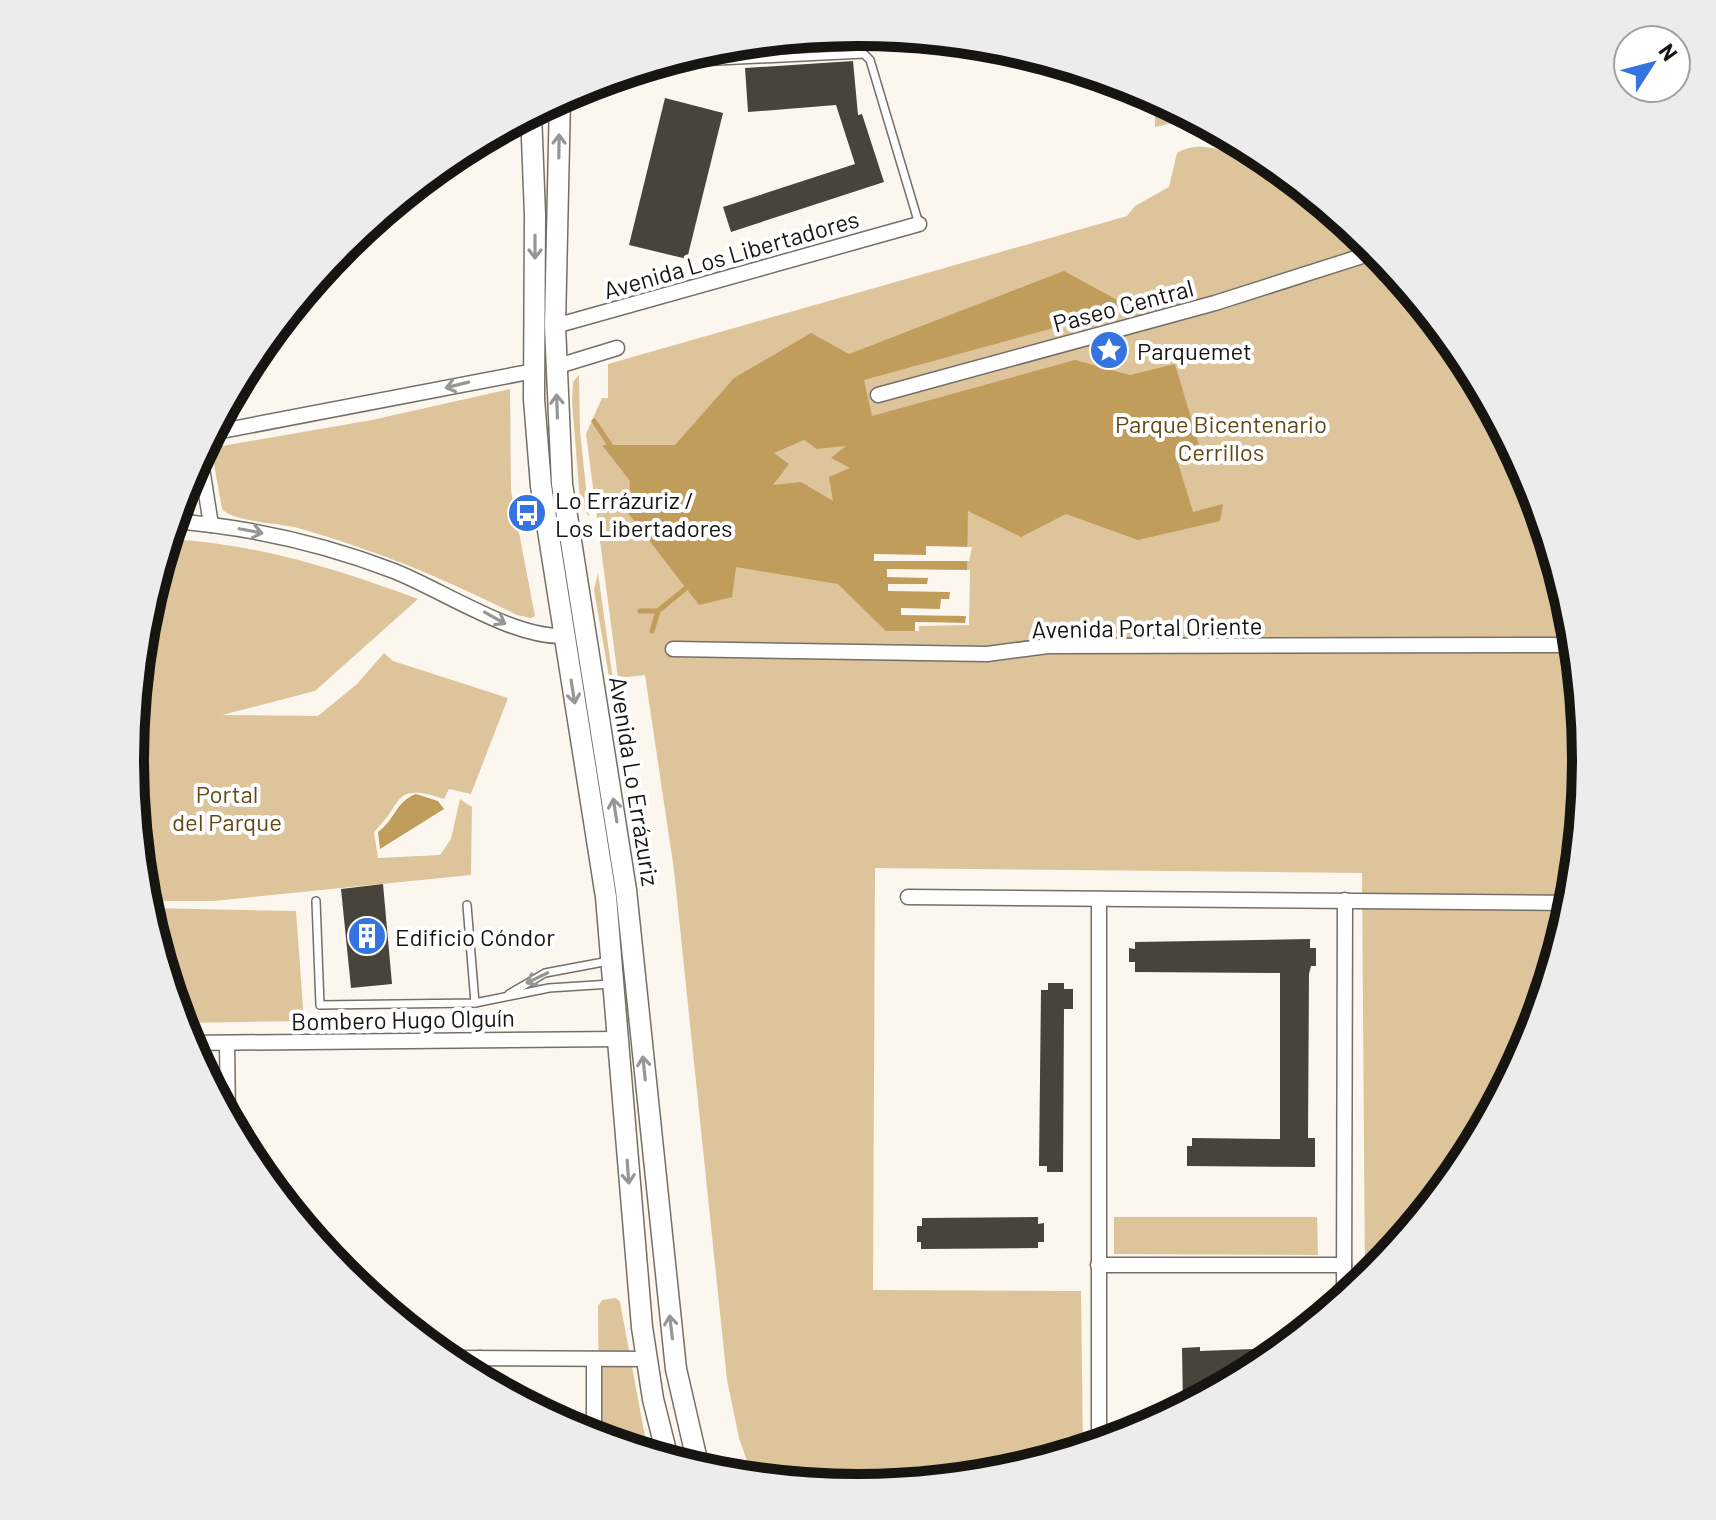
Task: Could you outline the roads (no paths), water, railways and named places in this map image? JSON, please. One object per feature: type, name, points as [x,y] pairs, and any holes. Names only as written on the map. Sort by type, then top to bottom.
[{"type":"main road","name":"Avenida Lo Errázuriz","points":[[560,112],[555,367],[567,520],[628,904],[676,1369],[696,1455]]},
{"type":"main road","name":"Avenida Lo Errázuriz","points":[[531,126],[535,215],[534,371],[544,515],[612,960],[646,1359],[666,1448]]},
{"type":"street","name":"Avenida Los Libertadores","points":[[555,326],[919,224]]},
{"type":"street","name":"Paseo Central","points":[[878,395],[1215,303],[1364,256]]},
{"type":"street","points":[[555,367],[617,348]]},
{"type":"street","points":[[225,430],[534,371]]},
{"type":"street","points":[[203,476],[211,525]]},
{"type":"street","points":[[185,522],[283,538],[354,557],[425,584],[524,632],[564,636]]},
{"type":"street","name":"Avenida Portal Oriente","points":[[673,649],[987,654],[1048,646],[1562,645]]},
{"type":"street","points":[[908,897],[1557,903]]},
{"type":"street","points":[[1099,899],[1099,1432]]},
{"type":"street","points":[[1344,1283],[1345,900]]},
{"type":"street","name":"Bombero Hugo Olguín","points":[[203,1043],[619,1039]]},
{"type":"street","points":[[227,1043],[228,1094]]},
{"type":"street","points":[[1098,1265],[1344,1265]]},
{"type":"street","points":[[468,1358],[646,1359]]},
{"type":"street","points":[[480,1358],[480,1365]]},
{"type":"street","points":[[594,1359],[594,1423]]},
{"type":"lane","points":[[713,61],[864,54],[870,60],[919,224]]},
{"type":"lane","points":[[316,901],[320,1005],[475,1003],[549,988],[614,984]]},
{"type":"lane","points":[[467,905],[475,1003]]},
{"type":"lane","points":[[503,998],[545,973],[612,960]]},
{"type":"waterway","points":[[594,421],[610,445]]},
{"type":"waterway","points":[[652,631],[658,611],[686,588]]},
{"type":"waterway","points":[[640,611],[658,611]]},
{"type":"place","name":"Parquemet","points":[[1109,350]]},
{"type":"place","name":"Lo Errázuriz / Los Libertadores","points":[[527,513]]},
{"type":"place","name":"Edificio Cóndor","points":[[367,936]]},
{"type":"park label","name":"Parque Bicentenario Cerrillos","points":[[1221,437]]},
{"type":"park label","name":"Portal del Parque","points":[[227,807]]}]
